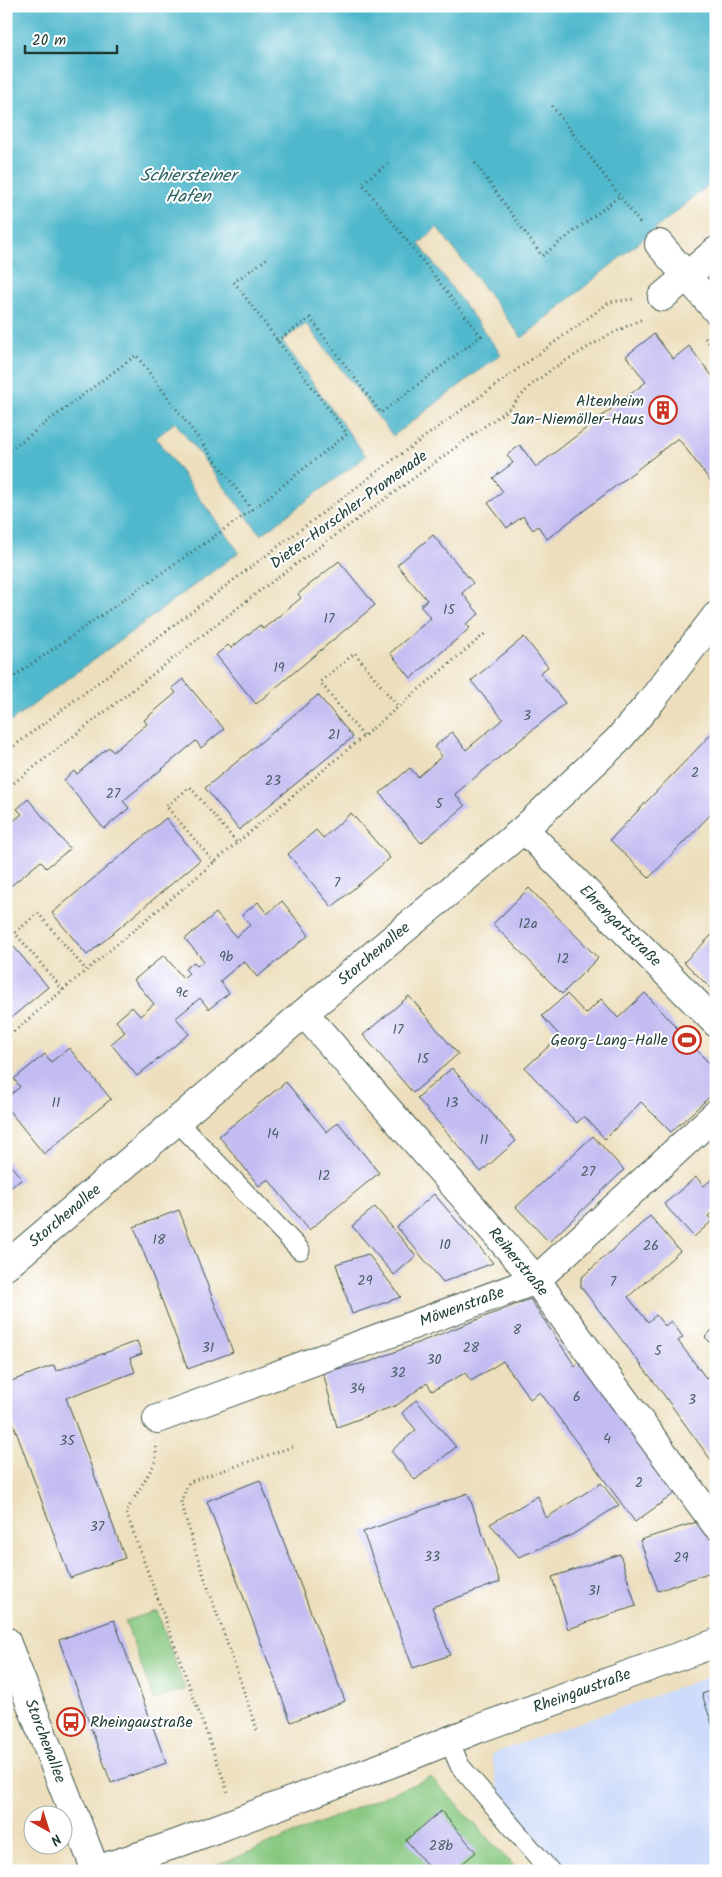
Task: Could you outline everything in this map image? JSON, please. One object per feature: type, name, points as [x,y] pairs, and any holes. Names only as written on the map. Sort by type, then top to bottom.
[{"type":"street","points":[[651,235],[714,307]]},
{"type":"street","points":[[655,307],[687,275],[716,251]]},
{"type":"street","points":[[655,307],[714,307]]},
{"type":"street","name":"Storchenallee","points":[[6,1266],[524,828],[617,740],[652,700],[716,616]]},
{"type":"street","name":"Ehrengartstraße","points":[[524,828],[716,1023]]},
{"type":"street","name":"Reiherstraße","points":[[304,1013],[536,1280],[716,1525]]},
{"type":"street","name":"Möwenstraße","points":[[157,1419],[536,1280],[716,1114]]},
{"type":"street","name":"Storchenallee","points":[[6,1641],[95,1870]]},
{"type":"street","name":"Rheingaustraße","points":[[95,1870],[173,1844],[716,1643]]},
{"type":"lane","points":[[177,1121],[300,1250]]},
{"type":"lane","points":[[449,1741],[460,1766],[550,1871]]},
{"type":"path","points":[[552,106],[651,235]]},
{"type":"path","points":[[277,340],[310,318],[381,413],[481,336],[362,183],[390,162]]},
{"type":"path","points":[[475,163],[542,256],[620,196]]},
{"type":"path","points":[[6,682],[252,510],[347,434],[234,282],[269,258]]},
{"type":"path","name":"Dieter-Horschler-Promenade","points":[[6,752],[382,468],[610,302],[655,307]]},
{"type":"path","name":"Dieter-Horschler-Promenade","points":[[6,789],[258,592],[511,407],[530,386],[552,369],[605,337],[638,320],[655,307]]},
{"type":"path","points":[[704,336],[716,351]]},
{"type":"path","points":[[6,453],[136,356],[252,510]]},
{"type":"path","points":[[6,1038],[487,632]]},
{"type":"path","points":[[364,736],[320,682],[354,653],[398,708]]},
{"type":"path","points":[[214,862],[166,806],[190,787],[237,843]]},
{"type":"path","points":[[63,990],[15,933],[32,918],[38,913],[86,970]]},
{"type":"path","points":[[157,1419],[156,1461],[126,1512],[228,1792]]},
{"type":"path","points":[[257,1730],[194,1547],[181,1501],[189,1482],[295,1446]]},
{"type":"shaded area","points":[[716,1674],[716,1871],[562,1871],[500,1796],[491,1754]]},
{"type":"green space","points":[[157,1611],[185,1690],[154,1700],[125,1621]]},
{"type":"green space","points":[[431,1777],[518,1871],[203,1871]]},
{"type":"water","name":"Schiersteiner Hafen","points":[[6,6],[716,6],[716,179],[522,338],[437,227],[419,244],[501,354],[393,436],[306,324],[282,341],[366,456],[261,535],[175,422],[156,438],[239,552],[6,725]]},
{"type":"building","name":"Altenheim Jan-Niemöller-Haus","points":[[654,334],[673,359],[689,346],[716,381],[716,484],[714,486],[678,438],[547,539],[538,526],[533,530],[523,516],[507,528],[488,503],[503,492],[493,478],[513,463],[507,455],[520,445],[536,467],[646,382],[626,356]]},
{"type":"building","points":[[433,535],[473,583],[462,593],[479,614],[466,624],[470,628],[411,678],[390,653],[431,618],[420,606],[427,600],[397,565]]},
{"type":"building","points":[[339,561],[375,605],[256,704],[216,655],[228,645],[231,648],[260,625],[263,629],[301,598],[298,594]]},
{"type":"building","points":[[524,637],[548,667],[540,673],[565,703],[455,794],[465,806],[421,843],[380,793],[410,768],[418,777],[442,756],[434,747],[452,732],[466,750],[503,719],[471,681]]},
{"type":"building","points":[[183,679],[224,729],[201,748],[196,741],[123,801],[129,808],[104,829],[64,780],[74,771],[77,774],[109,747],[113,752],[147,724],[144,720],[176,693],[172,688]]},
{"type":"building","points":[[318,695],[353,737],[239,830],[205,788]]},
{"type":"building","points":[[716,729],[716,809],[649,878],[610,840]]},
{"type":"building","points":[[28,799],[70,849],[46,868],[41,861],[6,890],[6,832],[10,829],[7,826],[22,814],[17,809]]},
{"type":"building","points":[[351,813],[390,858],[332,907],[288,854],[316,830],[323,838]]},
{"type":"building","points":[[166,818],[200,860],[87,955],[52,913]]},
{"type":"building","points":[[529,888],[598,958],[562,994],[493,924]]},
{"type":"building","points":[[282,901],[309,935],[257,977],[244,961],[220,981],[229,993],[209,1009],[200,998],[176,1018],[189,1034],[137,1076],[111,1044],[125,1032],[116,1021],[132,1007],[140,1016],[154,1004],[134,980],[164,955],[183,978],[189,973],[185,969],[194,962],[197,966],[204,961],[185,939],[216,913],[236,937],[250,925],[242,915],[258,902],[267,914]]},
{"type":"building","points":[[716,931],[716,994],[684,962]]},
{"type":"building","points":[[14,947],[48,987],[6,1022],[6,953]]},
{"type":"building","points":[[645,993],[716,1071],[716,1091],[671,1132],[641,1102],[605,1139],[584,1116],[577,1123],[525,1068],[560,1036],[542,1016],[567,994],[586,1014],[601,999],[618,1018]]},
{"type":"building","points":[[409,996],[458,1054],[413,1093],[363,1035]]},
{"type":"building","points":[[69,1048],[111,1099],[44,1154],[6,1107],[6,1098],[20,1087],[14,1079],[45,1054],[51,1062]]},
{"type":"building","points":[[452,1068],[516,1141],[481,1172],[417,1098]]},
{"type":"building","points":[[286,1082],[327,1132],[338,1122],[379,1173],[309,1230],[268,1179],[259,1186],[219,1136]]},
{"type":"building","points":[[593,1136],[624,1170],[549,1242],[516,1207]]},
{"type":"building","points":[[6,1160],[22,1179],[6,1191]]},
{"type":"building","points":[[716,1175],[716,1209],[708,1216],[712,1221],[694,1237],[664,1204],[696,1177],[704,1186]]},
{"type":"building","points":[[434,1194],[493,1263],[443,1282],[397,1227]]},
{"type":"building","points":[[375,1207],[416,1256],[394,1275],[352,1226]]},
{"type":"building","points":[[179,1210],[233,1352],[188,1369],[134,1227]]},
{"type":"building","points":[[650,1216],[680,1251],[628,1297],[648,1322],[656,1315],[665,1326],[671,1321],[683,1337],[678,1341],[706,1378],[711,1374],[716,1381],[716,1467],[658,1387],[581,1287],[581,1278]]},
{"type":"building","points":[[368,1254],[401,1297],[352,1314],[336,1264]]},
{"type":"building","points":[[530,1299],[575,1366],[583,1360],[678,1491],[635,1522],[540,1392],[530,1399],[503,1361],[471,1381],[465,1373],[432,1391],[427,1383],[397,1405],[337,1427],[323,1372],[369,1362]]},
{"type":"building","points":[[716,1326],[716,1348],[705,1337]]},
{"type":"building","points":[[137,1341],[142,1354],[130,1358],[135,1372],[66,1398],[125,1558],[70,1578],[6,1404],[6,1383],[54,1365],[56,1371]]},
{"type":"building","points":[[416,1400],[456,1447],[415,1480],[391,1451],[416,1430],[402,1413]]},
{"type":"building","points":[[260,1480],[345,1701],[291,1722],[207,1501]]},
{"type":"building","points":[[601,1483],[619,1505],[570,1536],[519,1557],[490,1524],[538,1496],[546,1518]]},
{"type":"building","points":[[468,1493],[500,1582],[432,1607],[450,1655],[413,1668],[363,1532]]},
{"type":"building","points":[[700,1521],[716,1546],[716,1570],[658,1591],[640,1540]]},
{"type":"building","points":[[620,1554],[636,1606],[568,1629],[552,1577]]},
{"type":"building","points":[[114,1620],[166,1763],[111,1783],[59,1640]]},
{"type":"building","points":[[716,1689],[716,1733],[715,1733],[702,1694]]},
{"type":"building","points":[[441,1811],[476,1852],[454,1871],[432,1871],[406,1840]]},
{"type":"place","name":"Altenheim Jan-Niemöller-Haus","points":[[663,410]]},
{"type":"place","name":"Georg-Lang-Halle","points":[[687,1040]]},
{"type":"place","name":"Rheingaustraße","points":[[71,1722]]}]
